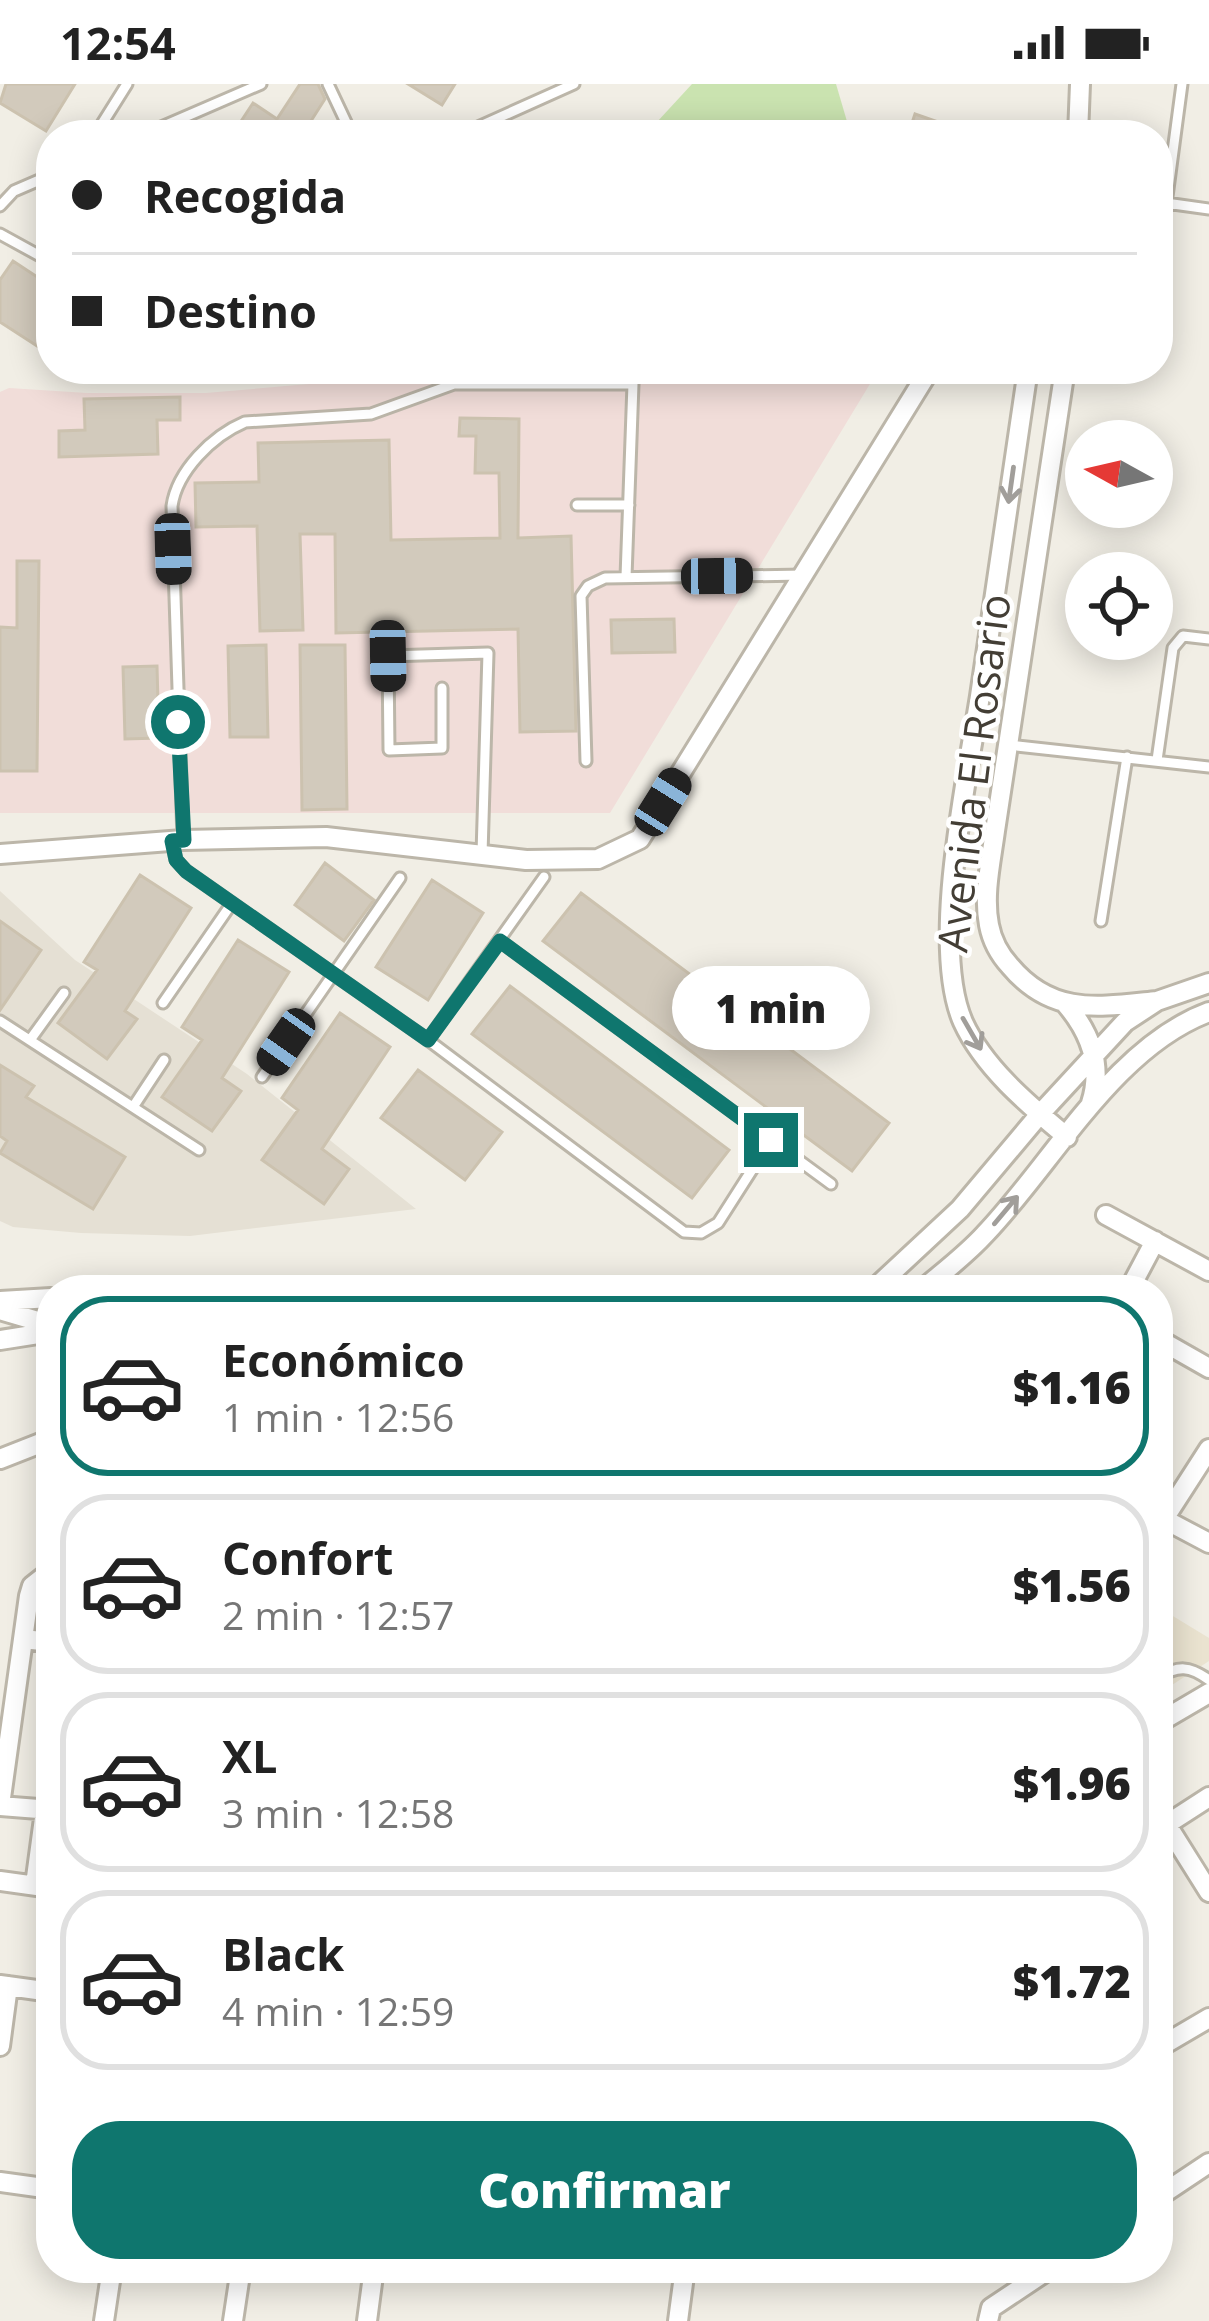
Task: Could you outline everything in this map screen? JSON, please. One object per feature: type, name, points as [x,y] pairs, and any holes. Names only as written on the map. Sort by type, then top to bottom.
[{"type":"street","points":[[1079,120],[1080,84]]},
{"type":"street","points":[[0,854],[178,841],[326,837],[526,860],[598,859],[640,839],[921,384]]},
{"type":"street","name":"Avenida El Rosario","points":[[1026,384],[957,845],[950,943],[955,995],[974,1042],[1067,1137]]},
{"type":"street","name":"Avenida El Rosario","points":[[1063,384],[987,901],[998,952],[1026,986],[1065,1003],[1094,1053]]},
{"type":"street","points":[[1065,1003],[1095,1007],[1157,1001],[1209,983]]},
{"type":"street","points":[[889,1275],[960,1209],[1094,1053],[1125,1022],[1157,1001]]},
{"type":"street","points":[[939,1275],[984,1236],[1117,1076],[1155,1042],[1187,1020],[1209,1012]]},
{"type":"street","points":[[1089,1111],[1096,1087],[1094,1053]]},
{"type":"street","points":[[1106,1215],[1209,1270]]},
{"type":"street","points":[[1138,1275],[1155,1241]]},
{"type":"street","points":[[0,1306],[36,1300]]},
{"type":"street","points":[[0,1306],[36,1322]]},
{"type":"street","points":[[0,1340],[36,1332]]},
{"type":"street","points":[[1173,1348],[1209,1368]]},
{"type":"street","points":[[0,1459],[36,1445]]},
{"type":"street","points":[[1173,1500],[1209,1449]]},
{"type":"street","points":[[1173,1524],[1209,1543]]},
{"type":"street","points":[[36,1583],[23,1639],[0,1805],[36,1810]]},
{"type":"street","points":[[23,1639],[36,1640]]},
{"type":"street","points":[[1173,1714],[1209,1693]]},
{"type":"street","points":[[1173,1820],[1209,1797]]},
{"type":"street","points":[[1173,1842],[1209,1892]]},
{"type":"street","points":[[0,1881],[36,1886]]},
{"type":"street","points":[[0,2046],[4,1986],[36,1990]]},
{"type":"street","points":[[1173,2039],[1209,2018]]},
{"type":"street","points":[[1173,2187],[1209,2163]]},
{"type":"street","points":[[0,2182],[36,2187]]},
{"type":"street","points":[[104,2321],[110,2283]]},
{"type":"street","points":[[233,2321],[239,2283]]},
{"type":"street","points":[[367,2321],[372,2283]]},
{"type":"street","points":[[678,2321],[683,2283]]},
{"type":"street","points":[[988,2321],[991,2308],[1028,2283]]},
{"type":"lane","points":[[104,120],[127,84]]},
{"type":"lane","points":[[178,120],[261,84]]},
{"type":"lane","points":[[328,84],[345,120]]},
{"type":"lane","points":[[494,120],[574,84]]},
{"type":"lane","points":[[1173,151],[1182,84]]},
{"type":"lane","points":[[0,206],[14,191],[36,181]]},
{"type":"lane","points":[[1173,204],[1209,209]]},
{"type":"lane","points":[[0,234],[36,254]]},
{"type":"lane","points":[[451,384],[371,414],[245,422],[232,427],[181,474],[172,506],[176,860],[428,1040],[684,1232],[701,1233],[718,1223],[771,1140]]},
{"type":"lane","points":[[626,577],[633,384]]},
{"type":"lane","points":[[577,506],[629,506]]},
{"type":"lane","points":[[586,761],[581,596],[588,586],[605,578],[804,575]]},
{"type":"lane","points":[[1157,760],[1172,648],[1183,636],[1209,639]]},
{"type":"lane","points":[[442,688],[442,748],[389,750],[388,656],[488,653],[482,854]]},
{"type":"lane","points":[[1008,745],[1209,767]]},
{"type":"lane","points":[[1101,921],[1127,757]]},
{"type":"lane","points":[[428,1040],[544,877]]},
{"type":"lane","points":[[262,1077],[400,878]]},
{"type":"lane","points":[[163,1003],[232,903]]},
{"type":"lane","points":[[500,941],[831,1184]]},
{"type":"lane","points":[[30,1040],[64,993]]},
{"type":"lane","points":[[0,1021],[199,1150]]},
{"type":"lane","points":[[133,1107],[164,1060]]},
{"type":"lane","points":[[1173,1669],[1193,1669],[1209,1680]]},
{"type":"shaded area","points":[[309,384],[870,384],[610,813],[0,813],[0,392],[9,388],[206,393]]},
{"type":"shaded area","points":[[0,891],[75,960],[247,1074],[416,1209],[190,1236],[81,1233],[13,1227],[0,1221]]},
{"type":"shaded area","points":[[1173,1616],[1209,1638],[1209,1661],[1173,1684]]},
{"type":"green space","points":[[692,84],[836,84],[847,120],[659,120]]},
{"type":"building","points":[[6,84],[75,84],[53,120],[36,120],[36,125],[0,103]]},
{"type":"building","points":[[300,84],[318,84],[325,99],[312,120],[242,120],[253,103],[277,119]]},
{"type":"building","points":[[408,84],[455,84],[442,105]]},
{"type":"building","points":[[13,261],[36,276],[36,345],[0,322],[0,280]]},
{"type":"building","points":[[180,397],[180,420],[157,420],[158,454],[59,457],[59,431],[85,430],[84,399]]},
{"type":"building","points":[[460,418],[519,419],[518,538],[571,536],[576,731],[520,732],[518,629],[336,633],[335,534],[300,534],[303,630],[260,631],[257,526],[196,527],[195,483],[259,482],[258,443],[389,440],[391,540],[500,538],[499,473],[475,473],[476,436],[459,436]]},
{"type":"building","points":[[17,561],[39,561],[37,771],[0,771],[0,627],[17,628]]},
{"type":"building","points":[[674,619],[675,652],[612,653],[611,620]]},
{"type":"building","points":[[266,645],[268,737],[230,737],[228,646]]},
{"type":"building","points":[[300,645],[345,645],[347,809],[302,810]]},
{"type":"building","points":[[157,666],[159,738],[125,739],[123,667]]},
{"type":"building","points":[[325,863],[374,900],[344,941],[295,905]]},
{"type":"building","points":[[140,875],[191,908],[125,1011],[137,1019],[107,1059],[58,1023],[97,970],[84,962]]},
{"type":"building","points":[[432,880],[483,913],[428,1000],[376,967]]},
{"type":"building","points":[[581,893],[889,1123],[852,1171],[543,941]]},
{"type":"building","points":[[0,921],[41,950],[0,1010]]},
{"type":"building","points":[[238,940],[289,972],[222,1078],[241,1091],[212,1131],[162,1097],[202,1040],[182,1027]]},
{"type":"building","points":[[510,986],[729,1150],[692,1198],[472,1034]]},
{"type":"building","points":[[340,1013],[390,1047],[322,1149],[349,1169],[324,1204],[262,1160],[298,1110],[282,1098]]},
{"type":"building","points":[[0,1065],[34,1086],[26,1097],[125,1157],[93,1209],[0,1153],[7,1141],[0,1136]]},
{"type":"building","points":[[418,1070],[502,1132],[465,1180],[381,1118]]},
{"type":"route","points":[[178,722],[184,840],[172,841],[176,860],[186,871],[428,1040],[500,941],[771,1140]]}]
